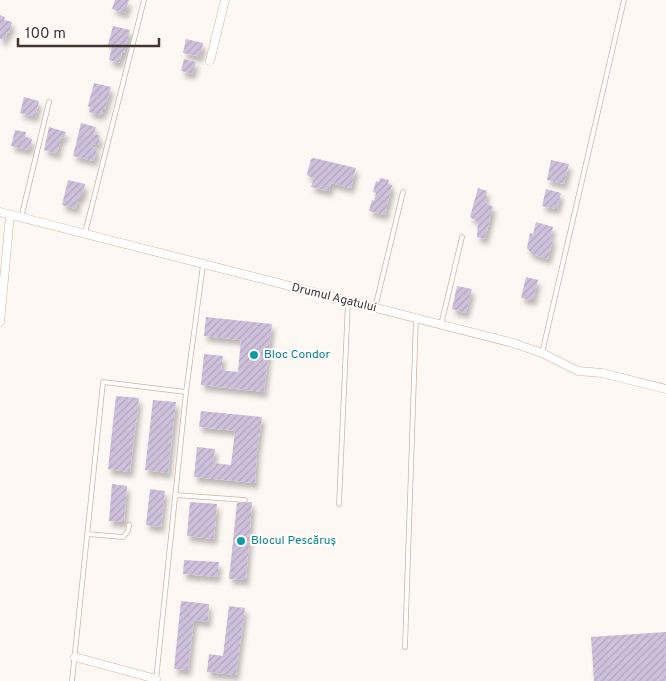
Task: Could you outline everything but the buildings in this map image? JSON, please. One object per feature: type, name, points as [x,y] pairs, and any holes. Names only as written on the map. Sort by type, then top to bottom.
[{"type":"street","points":[[210,61],[225,0]]},
{"type":"street","name":"Drumul Agatului","points":[[0,212],[513,343],[542,353],[578,371],[602,373],[666,389]]},
{"type":"street","points":[[0,322],[10,215]]},
{"type":"street","points":[[75,657],[156,680]]},
{"type":"lane","points":[[84,234],[144,0]]},
{"type":"lane","points":[[542,353],[624,0]]},
{"type":"lane","points":[[21,218],[49,102]]},
{"type":"lane","points":[[375,308],[403,192]]},
{"type":"lane","points":[[441,325],[462,237]]},
{"type":"lane","points":[[156,680],[186,392],[203,265]]},
{"type":"lane","points":[[338,504],[348,301]]},
{"type":"lane","points":[[404,647],[416,318]]},
{"type":"lane","points":[[72,681],[103,382],[186,392]]},
{"type":"lane","points":[[175,495],[245,500]]},
{"type":"lane","points":[[87,534],[123,537],[128,531],[130,524]]},
{"type":"place","name":"Bloc Condor","points":[[254,355]]},
{"type":"place","name":"Blocul Pescăruș","points":[[241,541]]}]
